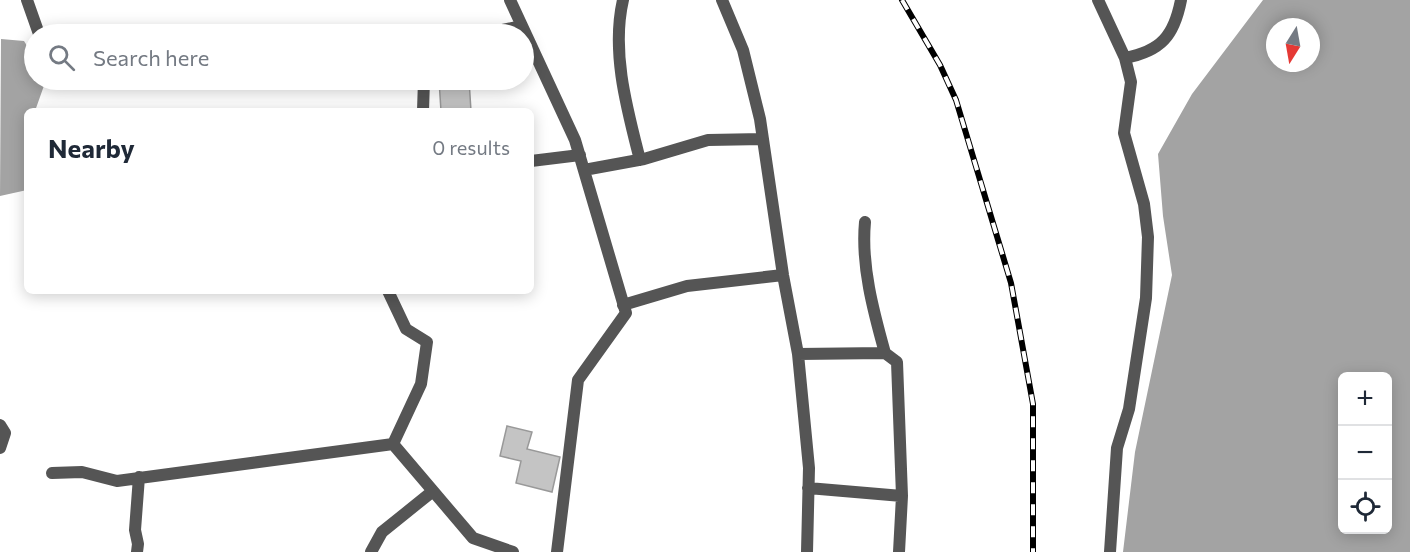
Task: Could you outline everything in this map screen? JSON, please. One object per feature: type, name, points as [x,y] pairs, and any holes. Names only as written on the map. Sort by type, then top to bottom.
[{"type":"street","points":[[27,0],[35,24]]},
{"type":"street","points":[[510,0],[521,24]]},
{"type":"street","points":[[624,0],[617,24],[626,102],[640,160]]},
{"type":"street","points":[[722,0],[743,50],[763,139],[783,276],[798,354],[808,488],[807,552]]},
{"type":"street","points":[[1098,0],[1125,58],[1131,82],[1124,133],[1144,204],[1148,261],[1146,298],[1129,409],[1117,448],[1110,552]]},
{"type":"street","points":[[1125,58],[1148,53],[1164,41],[1177,21],[1181,0]]},
{"type":"street","points":[[534,53],[580,155],[626,313],[578,380],[557,552]]},
{"type":"street","points":[[423,108],[424,90]]},
{"type":"street","points":[[584,170],[640,160],[708,140],[763,139]]},
{"type":"street","points":[[534,161],[580,155]]},
{"type":"street","points":[[865,222],[863,245],[874,314],[885,352],[897,362],[902,496],[899,552]]},
{"type":"street","points":[[623,305],[687,286],[783,276]]},
{"type":"street","points":[[388,294],[406,329],[427,342],[421,384],[393,444]]},
{"type":"street","points":[[798,354],[885,352]]},
{"type":"street","points":[[0,425],[5,433],[0,448]]},
{"type":"street","points":[[52,473],[82,472],[117,481],[393,444]]},
{"type":"street","points":[[393,444],[473,538],[513,552]]},
{"type":"street","points":[[136,552],[138,544],[135,530],[139,477]]},
{"type":"street","points":[[808,488],[902,496]]},
{"type":"street","points":[[371,552],[382,532],[433,491]]},
{"type":"shaded area","points":[[1263,0],[1410,0],[1410,552],[1123,552],[1135,452],[1172,275],[1163,216],[1158,154],[1192,94]]},
{"type":"shaded area","points":[[1,39],[24,41],[24,90],[42,90],[36,108],[24,108],[24,191],[0,196]]},
{"type":"building","points":[[440,90],[470,90],[471,108],[441,108]]},
{"type":"building","points":[[507,426],[532,432],[527,449],[560,457],[552,492],[516,483],[521,461],[500,456]]},
{"type":"railway","points":[[902,0],[940,65],[956,100],[1011,283],[1033,404],[1033,552]]}]
